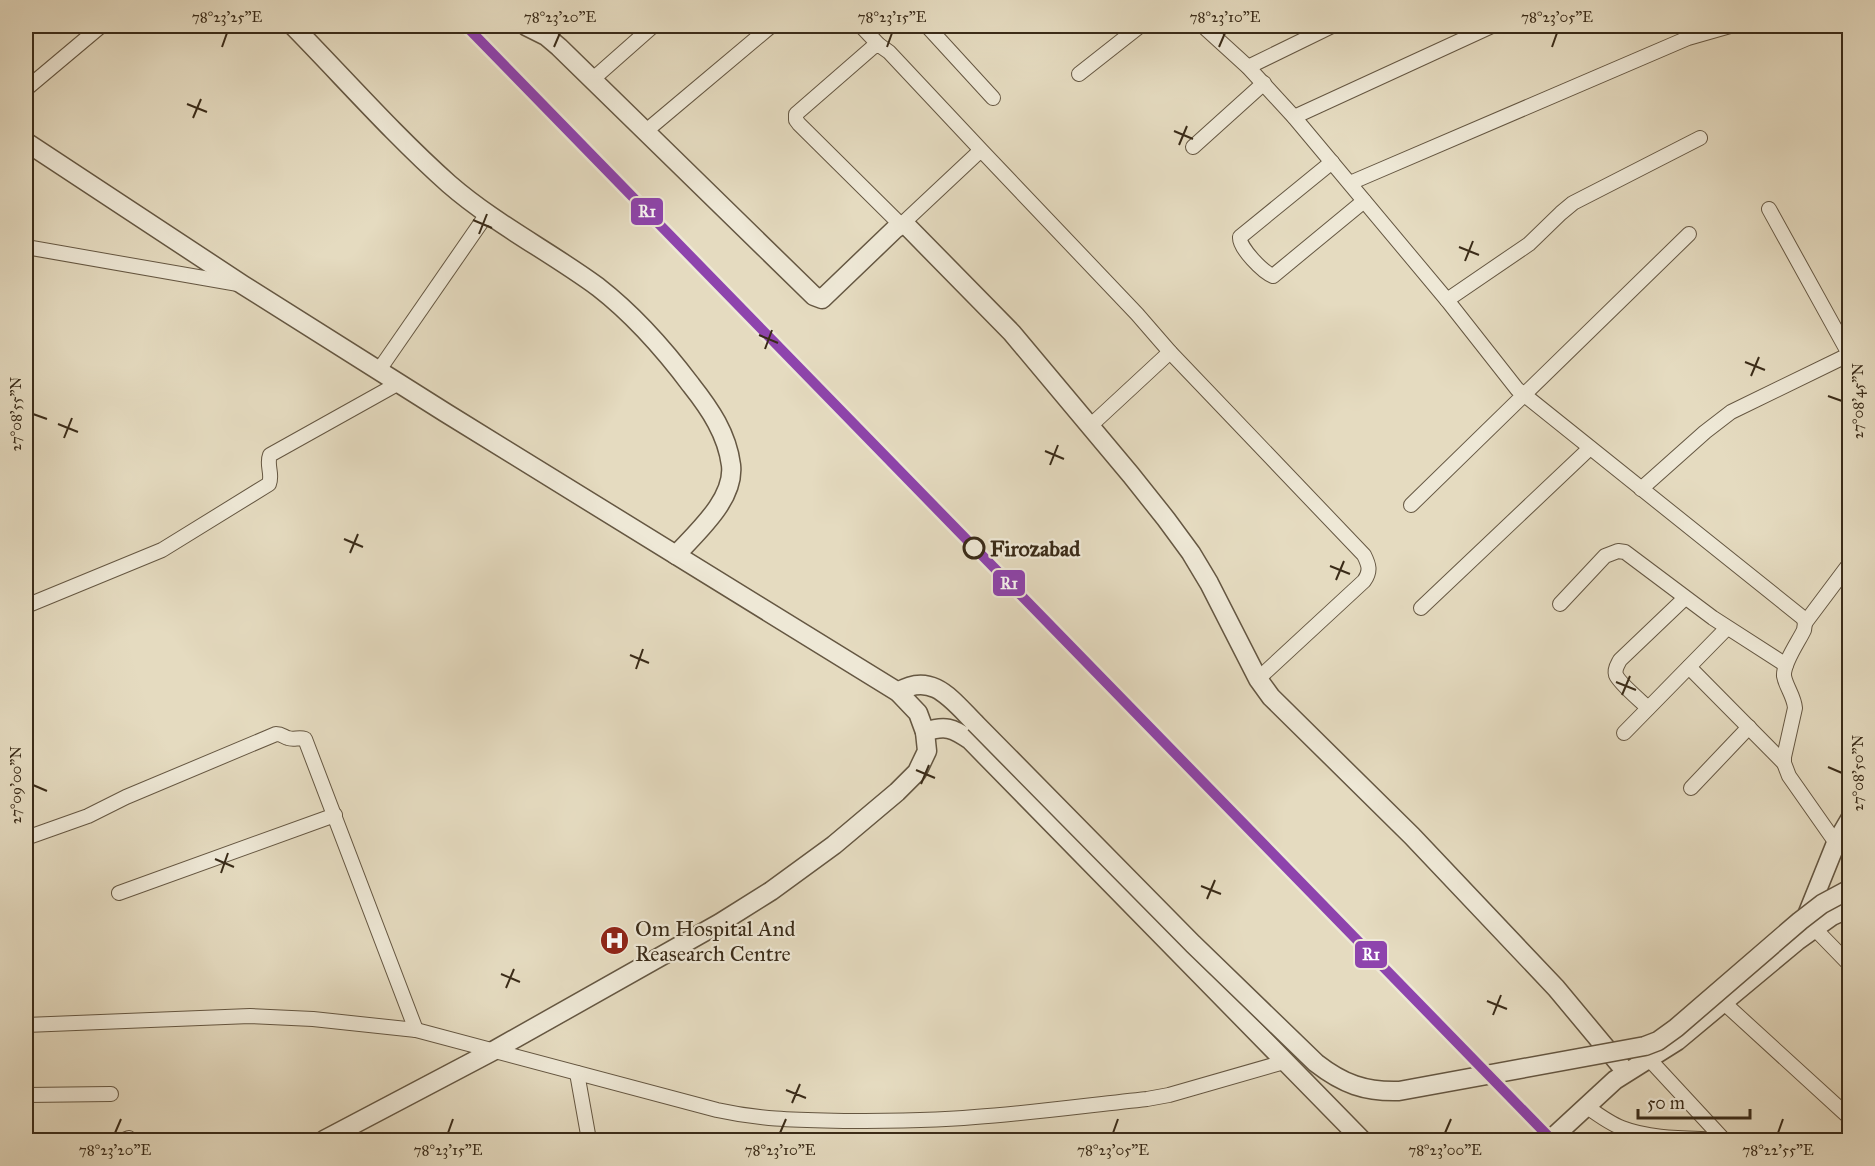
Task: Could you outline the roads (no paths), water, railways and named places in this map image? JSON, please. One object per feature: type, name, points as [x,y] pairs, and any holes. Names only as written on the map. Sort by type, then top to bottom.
[{"type":"street","points":[[26,88],[102,26]]},
{"type":"street","points":[[293,26],[425,162],[487,214],[596,286],[639,323],[675,363],[711,412],[726,442],[732,468],[729,489],[716,510],[676,555]]},
{"type":"street","points":[[526,26],[546,36],[818,299],[822,299],[981,150]]},
{"type":"street","points":[[593,80],[653,26]]},
{"type":"street","points":[[646,131],[771,26]]},
{"type":"street","points":[[861,26],[889,52],[1364,555],[1369,564],[1369,575],[1364,581],[1258,679]]},
{"type":"street","points":[[927,26],[993,98]]},
{"type":"street","points":[[1079,74],[1140,26]]},
{"type":"street","points":[[1203,26],[1248,67],[1294,117],[1523,394],[1798,613],[1805,623]]},
{"type":"street","points":[[1248,67],[1332,26]]},
{"type":"street","points":[[1294,117],[1492,26]]},
{"type":"street","points":[[1350,183],[1688,38],[1730,26]]},
{"type":"street","points":[[879,45],[873,47],[801,108],[796,114],[796,120],[901,225],[907,226],[1012,333],[1131,475],[1191,553],[1209,583],[1258,679],[1271,697],[1412,836],[1556,988],[1626,1072]]},
{"type":"street","points":[[1193,147],[1264,83]]},
{"type":"street","points":[[1447,300],[1529,244],[1573,203],[1700,138]]},
{"type":"street","points":[[26,142],[243,285],[898,692],[918,713],[925,732],[927,751],[917,772],[897,792],[826,851],[771,891],[720,923],[493,1051],[324,1140]]},
{"type":"street","points":[[1332,162],[1240,237],[1242,247],[1265,272],[1273,276],[1364,201]]},
{"type":"street","points":[[1641,489],[1731,412],[1849,354],[1769,209]]},
{"type":"street","points":[[378,370],[487,214]]},
{"type":"street","points":[[1411,505],[1689,234]]},
{"type":"street","points":[[26,247],[243,285]]},
{"type":"street","points":[[1089,427],[1170,352]]},
{"type":"street","points":[[26,606],[162,550],[269,484],[271,479],[268,459],[270,455],[399,382]]},
{"type":"street","points":[[1421,608],[1590,448]]},
{"type":"street","points":[[1560,604],[1605,556],[1618,551],[1625,552],[1727,628],[1786,665]]},
{"type":"street","points":[[1836,843],[1789,776],[1784,763],[1795,708],[1795,700],[1785,676],[1786,665],[1804,630],[1805,623],[1850,563]]},
{"type":"street","points":[[1648,708],[1616,675],[1616,667],[1620,660],[1685,598]]},
{"type":"street","points":[[1624,733],[1727,628]]},
{"type":"street","points":[[1689,667],[1784,763]]},
{"type":"street","points":[[898,692],[912,685],[931,687],[948,696],[1193,944],[1316,1063],[1333,1076],[1367,1089],[1399,1091],[1645,1046],[1658,1041],[1800,921],[1822,904],[1850,889]]},
{"type":"street","points":[[925,732],[938,727],[949,728],[970,740],[1362,1140]]},
{"type":"street","points":[[1691,788],[1749,727]]},
{"type":"street","points":[[26,838],[88,816],[126,797],[276,734],[282,734],[289,739],[302,738],[307,741],[416,1030]]},
{"type":"street","points":[[119,893],[335,815]]},
{"type":"street","points":[[1797,941],[1836,843],[1850,819]]},
{"type":"street","points":[[1550,1140],[1615,1080],[1677,1041],[1797,941],[1832,916],[1850,908]]},
{"type":"street","points":[[1815,929],[1850,964]]},
{"type":"street","points":[[1723,1002],[1850,1118]]},
{"type":"street","points":[[26,1025],[250,1016],[313,1019],[416,1030],[745,1116],[774,1120],[897,1121],[978,1117],[1147,1099],[1284,1062]]},
{"type":"street","points":[[1649,1059],[1724,1140]]},
{"type":"street","points":[[577,1073],[589,1140]]},
{"type":"street","points":[[26,1095],[111,1094]]},
{"type":"street","points":[[1586,1106],[1621,1128],[1633,1132],[1724,1140]]},
{"type":"place","name":"Firozabad","points":[[974,548]]},
{"type":"place","name":"Om Hospital And Reasearch Centre","points":[[614,941]]}]
